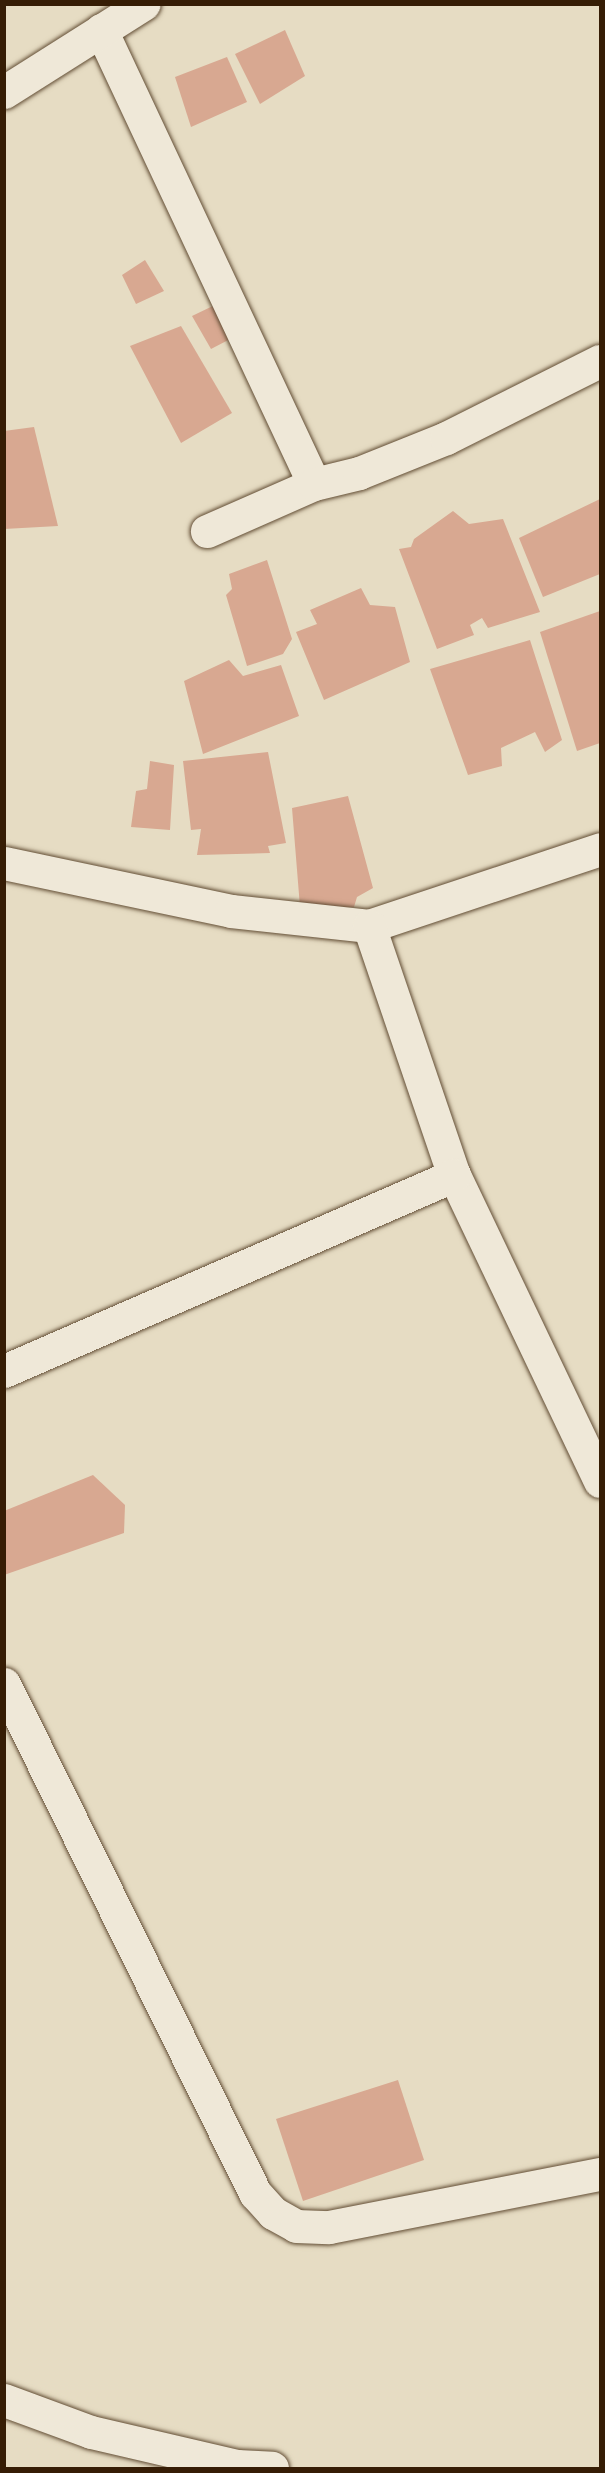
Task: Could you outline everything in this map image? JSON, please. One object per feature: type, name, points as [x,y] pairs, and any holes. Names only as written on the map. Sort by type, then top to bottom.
[{"type":"street","points":[[4,92],[143,4]]},
{"type":"street","points":[[101,30],[314,484]]},
{"type":"street","points":[[207,531],[314,484],[358,473],[446,438],[600,361]]},
{"type":"street","points":[[4,863],[231,911],[369,926],[600,849]]},
{"type":"street","points":[[369,926],[454,1175],[600,1481]]},
{"type":"street","points":[[4,1371],[454,1175]]},
{"type":"street","points":[[4,1684],[255,2193],[273,2213],[296,2226],[329,2227],[600,2174]]},
{"type":"street","points":[[4,2400],[91,2432],[237,2466],[272,2469]]},
{"type":"building","points":[[285,30],[305,76],[260,104],[235,54]]},
{"type":"building","points":[[227,57],[247,102],[191,127],[175,77]]},
{"type":"building","points":[[145,260],[164,291],[136,304],[122,275]]},
{"type":"building","points":[[217,304],[234,337],[211,349],[192,316]]},
{"type":"building","points":[[181,326],[232,413],[181,443],[130,346]]},
{"type":"building","points":[[34,427],[58,526],[4,529],[4,431]]},
{"type":"building","points":[[600,499],[600,574],[543,597],[519,538]]},
{"type":"building","points":[[453,511],[469,524],[503,519],[540,612],[488,628],[482,618],[470,625],[474,635],[437,649],[399,549],[411,547],[414,539]]},
{"type":"building","points":[[267,560],[292,639],[283,654],[247,666],[226,595],[232,589],[229,574]]},
{"type":"building","points":[[361,588],[370,605],[395,607],[410,662],[324,700],[296,632],[317,624],[310,610]]},
{"type":"building","points":[[600,611],[600,743],[577,751],[540,632]]},
{"type":"building","points":[[530,640],[562,740],[545,752],[535,732],[501,748],[502,766],[468,775],[430,669]]},
{"type":"building","points":[[229,660],[243,676],[281,665],[299,716],[203,754],[184,681]]},
{"type":"building","points":[[268,752],[286,843],[268,846],[270,853],[197,855],[201,829],[191,830],[183,761]]},
{"type":"building","points":[[150,761],[174,765],[170,830],[131,827],[136,791],[147,789]]},
{"type":"building","points":[[348,796],[373,888],[357,897],[354,907],[320,911],[300,907],[292,808]]},
{"type":"building","points":[[93,1475],[125,1505],[124,1533],[4,1575],[4,1511]]},
{"type":"building","points":[[398,2080],[424,2160],[303,2201],[276,2119]]}]
